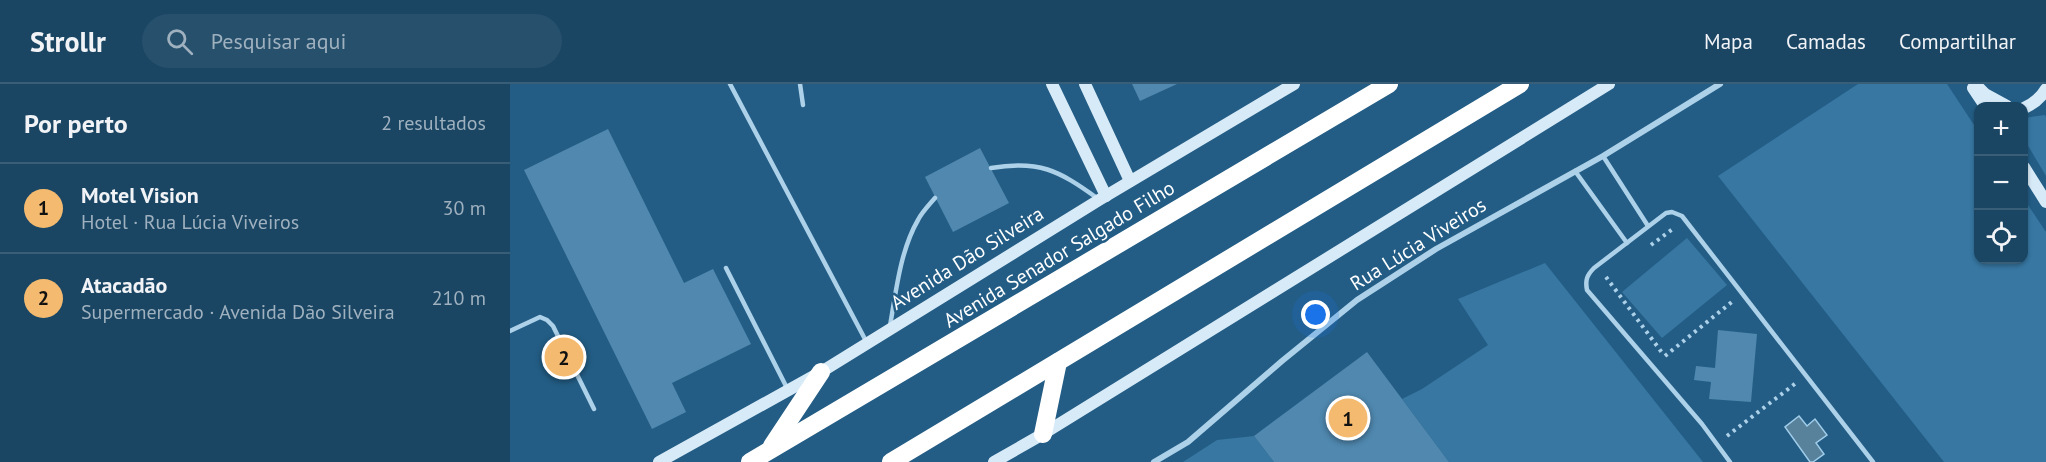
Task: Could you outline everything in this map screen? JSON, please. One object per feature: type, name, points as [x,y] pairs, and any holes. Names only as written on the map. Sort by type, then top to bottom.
[{"type":"highway","name":"Avenida Senador Salgado Filho","points":[[750,462],[1389,84]]},
{"type":"highway","points":[[891,462],[1520,84]]},
{"type":"highway","points":[[1043,434],[1058,362]]},
{"type":"highway","points":[[768,451],[821,372]]},
{"type":"main road","points":[[1052,84],[1103,198]]},
{"type":"main road","points":[[1085,84],[1130,181]]},
{"type":"main road","name":"Avenida Dão Silveira","points":[[659,462],[821,372],[1130,181],[1294,84]]},
{"type":"main road","points":[[994,462],[1043,434],[1609,84]]},
{"type":"main road","points":[[1973,84],[1983,102]]},
{"type":"main road","points":[[1973,84],[2000,102]]},
{"type":"main road","points":[[2028,106],[2042,96],[2046,89]]},
{"type":"main road","points":[[2028,173],[2046,202]]},
{"type":"street","name":"Rua Lúcia Viveiros","points":[[1154,462],[1188,442],[1357,300],[1436,249],[1603,156],[1720,84]]},
{"type":"lane","points":[[730,84],[868,343]]},
{"type":"lane","points":[[801,84],[803,105]]},
{"type":"lane","points":[[1603,156],[1648,226]]},
{"type":"lane","points":[[991,168],[1017,164],[1042,167],[1069,178],[1103,198]]},
{"type":"lane","points":[[1575,171],[1627,243]]},
{"type":"lane","points":[[890,330],[896,291],[910,239],[918,220],[935,198]]},
{"type":"lane","points":[[1730,462],[1702,424],[1587,290],[1585,282],[1594,268],[1666,213],[1672,212],[1682,216],[1873,462]]},
{"type":"lane","points":[[726,268],[788,390]]},
{"type":"lane","points":[[510,331],[540,317],[547,320],[553,327],[594,409]]},
{"type":"path","points":[[1643,250],[1682,223]]},
{"type":"path","points":[[1614,271],[1605,278],[1672,365]]},
{"type":"path","points":[[1665,356],[1738,297]]},
{"type":"path","points":[[1727,436],[1801,379]]},
{"type":"path","points":[[1720,428],[1734,445]]},
{"type":"shaded area","points":[[1858,84],[1947,84],[1974,125],[1974,264],[2028,264],[2028,205],[2046,232],[2046,462],[1944,462],[1718,176]]},
{"type":"shaded area","points":[[2045,115],[2046,117],[2046,176],[2028,146],[2028,117]]},
{"type":"shaded area","points":[[1687,238],[1727,285],[1662,338],[1622,292]]},
{"type":"shaded area","points":[[1545,263],[1703,462],[1449,462],[1402,399],[1422,389],[1488,345],[1458,299]]},
{"type":"shaded area","points":[[1799,416],[1807,426],[1815,419],[1827,435],[1816,443],[1824,454],[1813,462],[1810,462],[1785,427]]},
{"type":"shaded area","points":[[1254,436],[1274,462],[1183,462],[1217,440]]},
{"type":"building","points":[[1132,84],[1177,84],[1140,101]]},
{"type":"building","points":[[608,129],[684,283],[713,269],[751,344],[672,383],[686,412],[652,429],[524,170]]},
{"type":"building","points":[[980,148],[1009,203],[953,232],[925,177]]},
{"type":"building","points":[[1718,330],[1757,334],[1751,402],[1709,399],[1711,382],[1694,380],[1696,366],[1715,368]]},
{"type":"building","points":[[1367,352],[1449,462],[1274,462],[1254,436]]},
{"type":"place","name":"Atacadão","points":[[564,357]]},
{"type":"place","name":"Motel Vision","points":[[1348,418]]}]
